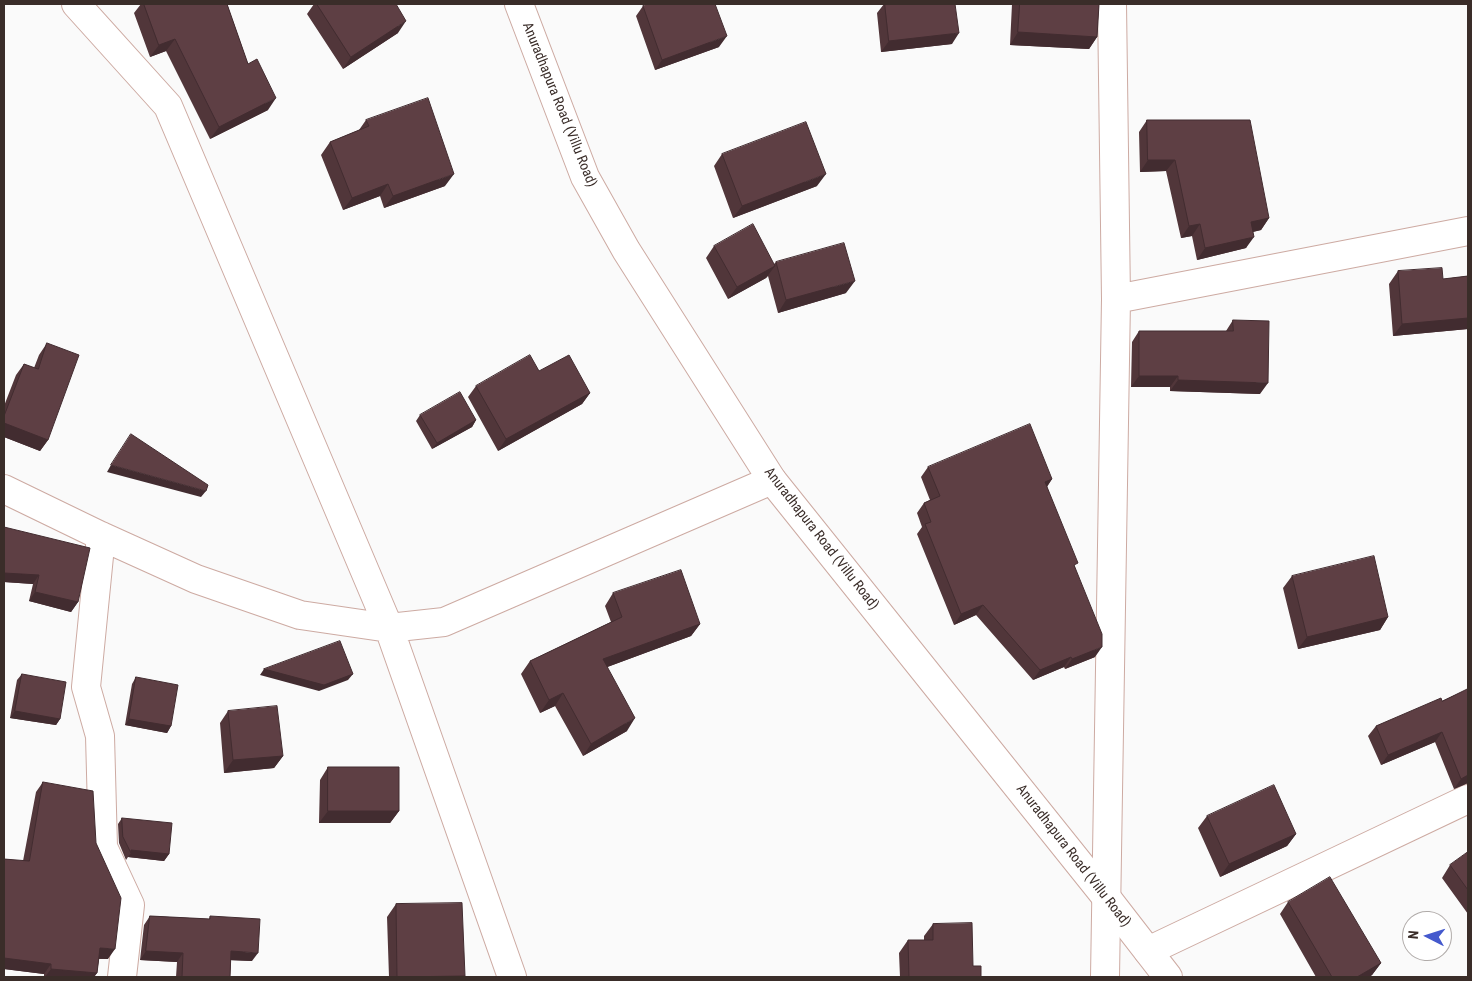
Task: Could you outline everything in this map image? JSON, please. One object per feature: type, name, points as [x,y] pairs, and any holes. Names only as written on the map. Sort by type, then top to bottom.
[{"type":"street","points":[[76,4],[168,106],[389,628],[512,977]]},
{"type":"street","name":"Anuradhapura Road (Villu Road)","points":[[518,4],[585,177],[626,250],[772,480],[1168,977]]},
{"type":"street","points":[[1105,977],[1116,299],[1112,4]]},
{"type":"street","points":[[1116,299],[1468,231]]},
{"type":"street","points":[[4,488],[101,536],[196,579],[300,614],[389,628],[444,622],[772,480]]},
{"type":"street","points":[[101,536],[86,687],[100,736],[103,847],[130,905],[122,977]]},
{"type":"street","points":[[1148,951],[1468,799]]},
{"type":"building","points":[[144,4],[227,4],[248,64],[257,59],[276,98],[219,127],[175,39],[159,45]]},
{"type":"building","points":[[317,4],[396,4],[406,21],[351,57]]},
{"type":"building","points":[[648,4],[715,4],[727,36],[662,60],[643,6]]},
{"type":"building","points":[[885,4],[955,4],[959,33],[889,41]]},
{"type":"building","points":[[1020,4],[1099,4],[1097,37],[1018,32]]},
{"type":"building","points":[[428,98],[454,174],[393,196],[388,184],[352,198],[330,142],[369,126],[366,120]]},
{"type":"building","points":[[1147,120],[1250,120],[1269,218],[1251,222],[1254,237],[1205,248],[1200,224],[1189,226],[1175,160],[1148,160]]},
{"type":"building","points":[[806,122],[826,174],[742,206],[722,154]]},
{"type":"building","points":[[753,224],[775,266],[737,287],[714,246]]},
{"type":"building","points":[[844,243],[855,281],[786,300],[776,262]]},
{"type":"building","points":[[1442,268],[1443,279],[1468,276],[1468,318],[1402,324],[1398,271]]},
{"type":"building","points":[[1233,320],[1269,321],[1268,383],[1178,380],[1178,376],[1139,376],[1139,331],[1233,331]]},
{"type":"building","points":[[47,343],[79,355],[48,440],[4,423],[4,416],[24,364],[38,369]]},
{"type":"building","points":[[530,355],[539,371],[569,355],[590,393],[506,439],[476,386]]},
{"type":"building","points":[[460,392],[476,420],[437,443],[420,415]]},
{"type":"building","points":[[1030,424],[1052,479],[1045,482],[1078,563],[1074,565],[1102,634],[1102,647],[1040,670],[983,605],[961,614],[925,524],[931,522],[924,503],[940,496],[928,467]]},
{"type":"building","points":[[131,434],[208,485],[206,491],[111,465]]},
{"type":"building","points":[[4,527],[90,548],[78,602],[35,592],[39,575],[4,573]]},
{"type":"building","points":[[1374,556],[1388,617],[1307,637],[1292,576]]},
{"type":"building","points":[[681,570],[700,624],[603,659],[635,718],[591,744],[563,693],[549,700],[530,661],[622,617],[613,593]]},
{"type":"building","points":[[340,641],[353,674],[324,685],[264,669]]},
{"type":"building","points":[[22,674],[66,682],[60,719],[15,711]]},
{"type":"building","points":[[136,677],[178,685],[171,726],[129,719]]},
{"type":"building","points":[[1468,689],[1468,775],[1461,779],[1442,732],[1388,755],[1376,726],[1441,698],[1442,701]]},
{"type":"building","points":[[277,706],[283,756],[233,760],[228,711]]},
{"type":"building","points":[[328,767],[399,767],[399,811],[328,811]]},
{"type":"building","points":[[43,782],[93,791],[96,843],[121,898],[115,949],[100,948],[97,973],[51,969],[51,964],[4,958],[4,859],[29,861]]},
{"type":"building","points":[[1274,785],[1296,834],[1229,864],[1207,816]]},
{"type":"building","points":[[122,818],[172,823],[169,854],[131,850],[131,853],[123,837]]},
{"type":"building","points":[[1468,852],[1468,890],[1450,865]]},
{"type":"building","points":[[1330,877],[1381,963],[1357,977],[1332,977],[1288,902]]},
{"type":"building","points":[[462,903],[465,976],[397,977],[396,904]]},
{"type":"building","points":[[150,916],[210,919],[210,916],[260,919],[258,953],[231,951],[230,977],[182,977],[183,953],[146,951]]},
{"type":"building","points":[[972,923],[973,966],[981,966],[981,977],[909,977],[908,940],[933,940],[933,924]]}]
